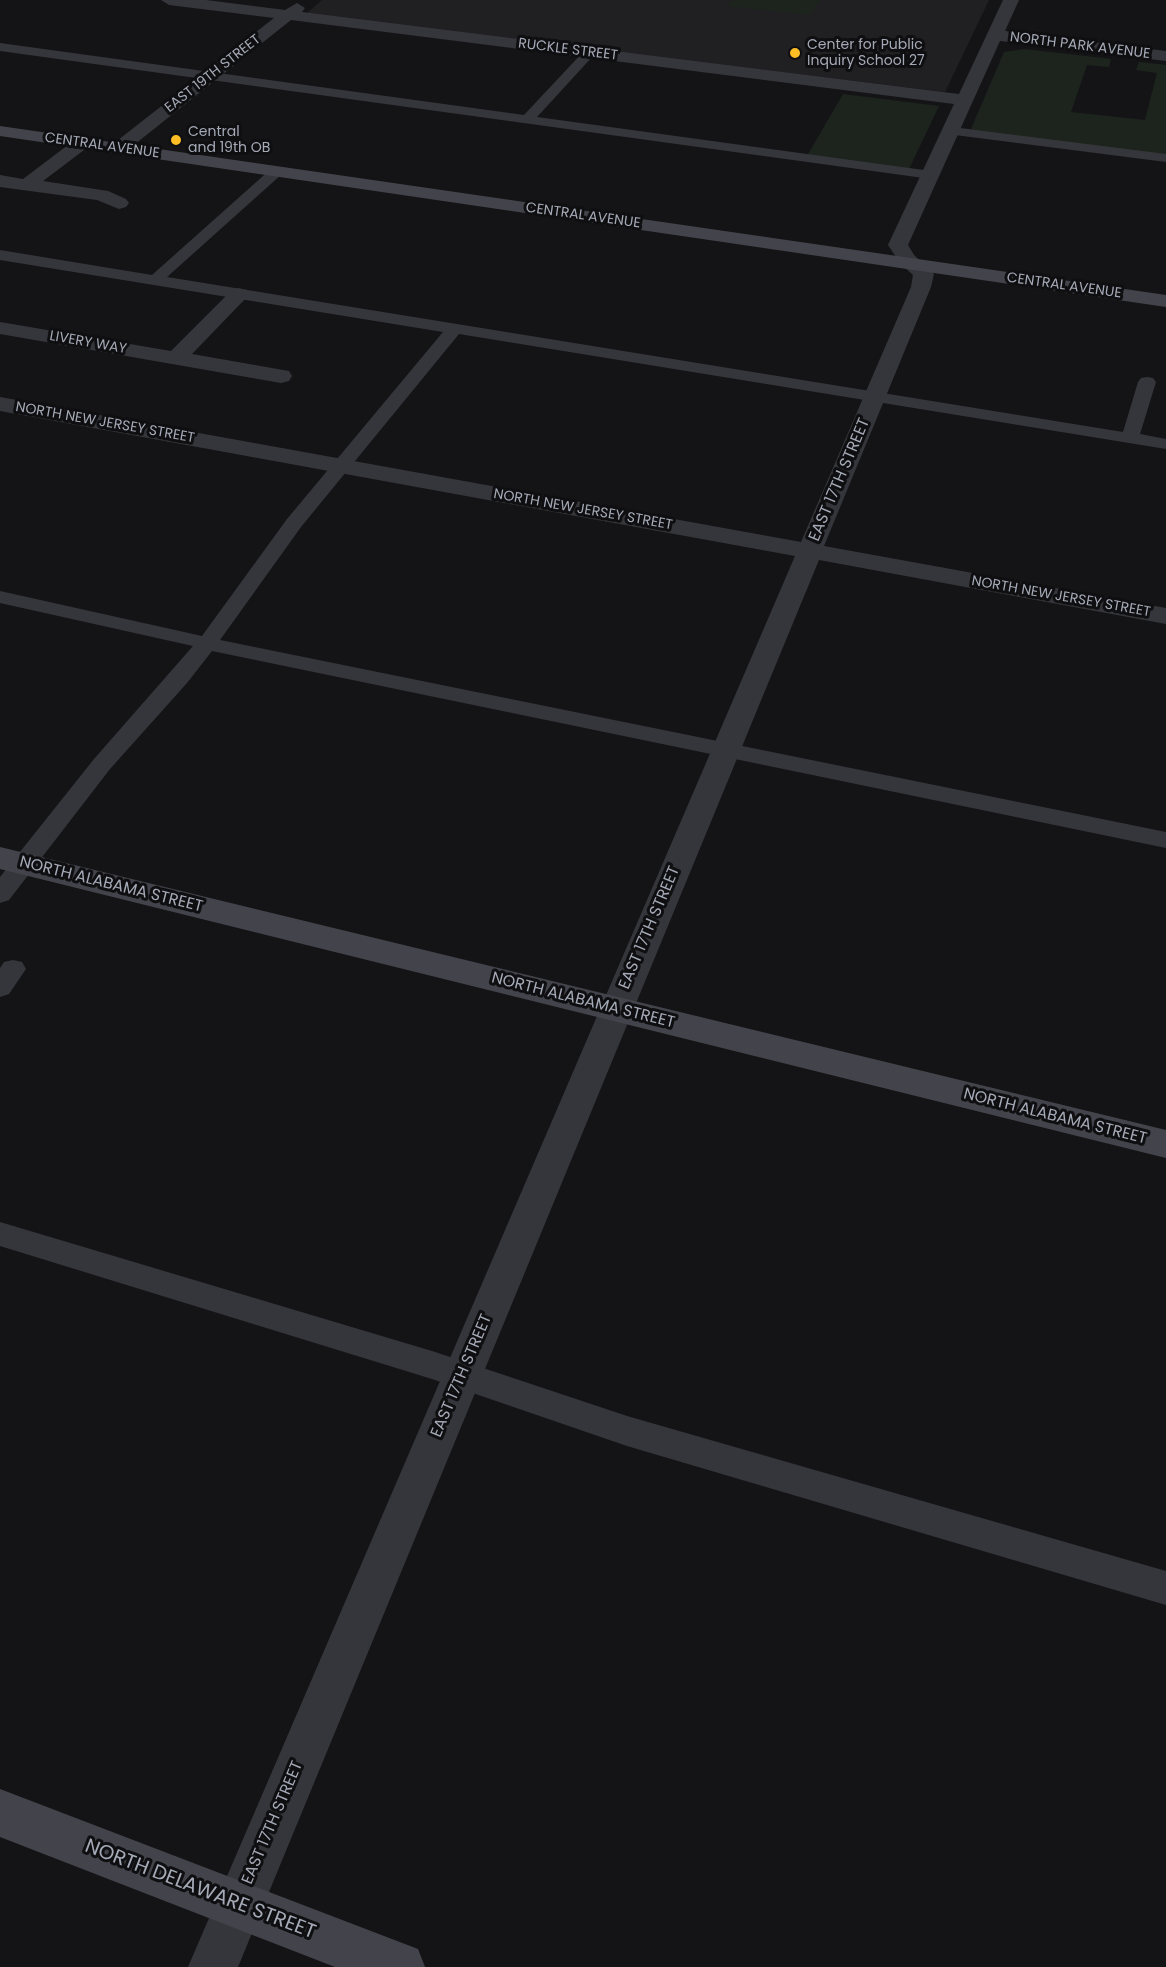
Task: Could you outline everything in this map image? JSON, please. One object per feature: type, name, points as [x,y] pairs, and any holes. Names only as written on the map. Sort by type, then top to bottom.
[{"type":"main road","name":"CENTRAL AVENUE","points":[[0,131],[1166,301]]},
{"type":"main road","name":"NORTH ALABAMA STREET","points":[[12,861],[1166,1144]]},
{"type":"main road","name":"NORTH DELAWARE STREET","points":[[0,1814],[400,1967]]},
{"type":"street","name":"RUCKLE STREET","points":[[170,0],[966,100]]},
{"type":"street","name":"EAST 19TH STREET","points":[[119,148],[307,0]]},
{"type":"street","name":"EAST 17TH STREET","points":[[213,1967],[925,277],[919,267],[912,264],[901,252],[898,245],[1011,0]]},
{"type":"street","name":"NORTH PARK AVENUE","points":[[995,35],[1166,56]]},
{"type":"street","points":[[28,184],[82,143]]},
{"type":"street","points":[[0,180],[101,195],[119,203]]},
{"type":"street","points":[[176,358],[239,294]]},
{"type":"street","name":"LIVERY WAY","points":[[0,328],[281,376]]},
{"type":"street","name":"NORTH NEW JERSEY STREET","points":[[0,404],[1166,616]]},
{"type":"lane","points":[[0,47],[931,175]]},
{"type":"lane","points":[[528,119],[589,53]]},
{"type":"lane","points":[[952,131],[1166,158]]},
{"type":"lane","points":[[154,281],[277,171]]},
{"type":"lane","points":[[0,255],[1166,444]]},
{"type":"lane","points":[[0,894],[12,861],[179,678],[294,523],[455,328]]},
{"type":"lane","points":[[1130,439],[1147,382]]},
{"type":"lane","points":[[0,597],[207,643],[1166,840]]},
{"type":"lane","points":[[0,1234],[462,1375],[627,1431],[1166,1588]]},
{"type":"shaded area","name":"Center for Public Inquiry School 27","points":[[322,0],[989,0],[945,92],[306,14]]},
{"type":"shaded area","points":[[732,0],[820,0],[810,15],[727,6]]},
{"type":"shaded area","points":[[1025,49],[1111,59],[1109,67],[1087,65],[1071,112],[1145,120],[1157,73],[1136,70],[1139,62],[1166,65],[1166,157],[978,133],[971,129],[1004,52]]},
{"type":"shaded area","points":[[843,94],[939,106],[909,169],[807,156]]},
{"type":"place","name":"Center for Public Inquiry School 27","points":[[795,53]]},
{"type":"place","name":"Central and 19th OB","points":[[176,140]]}]
